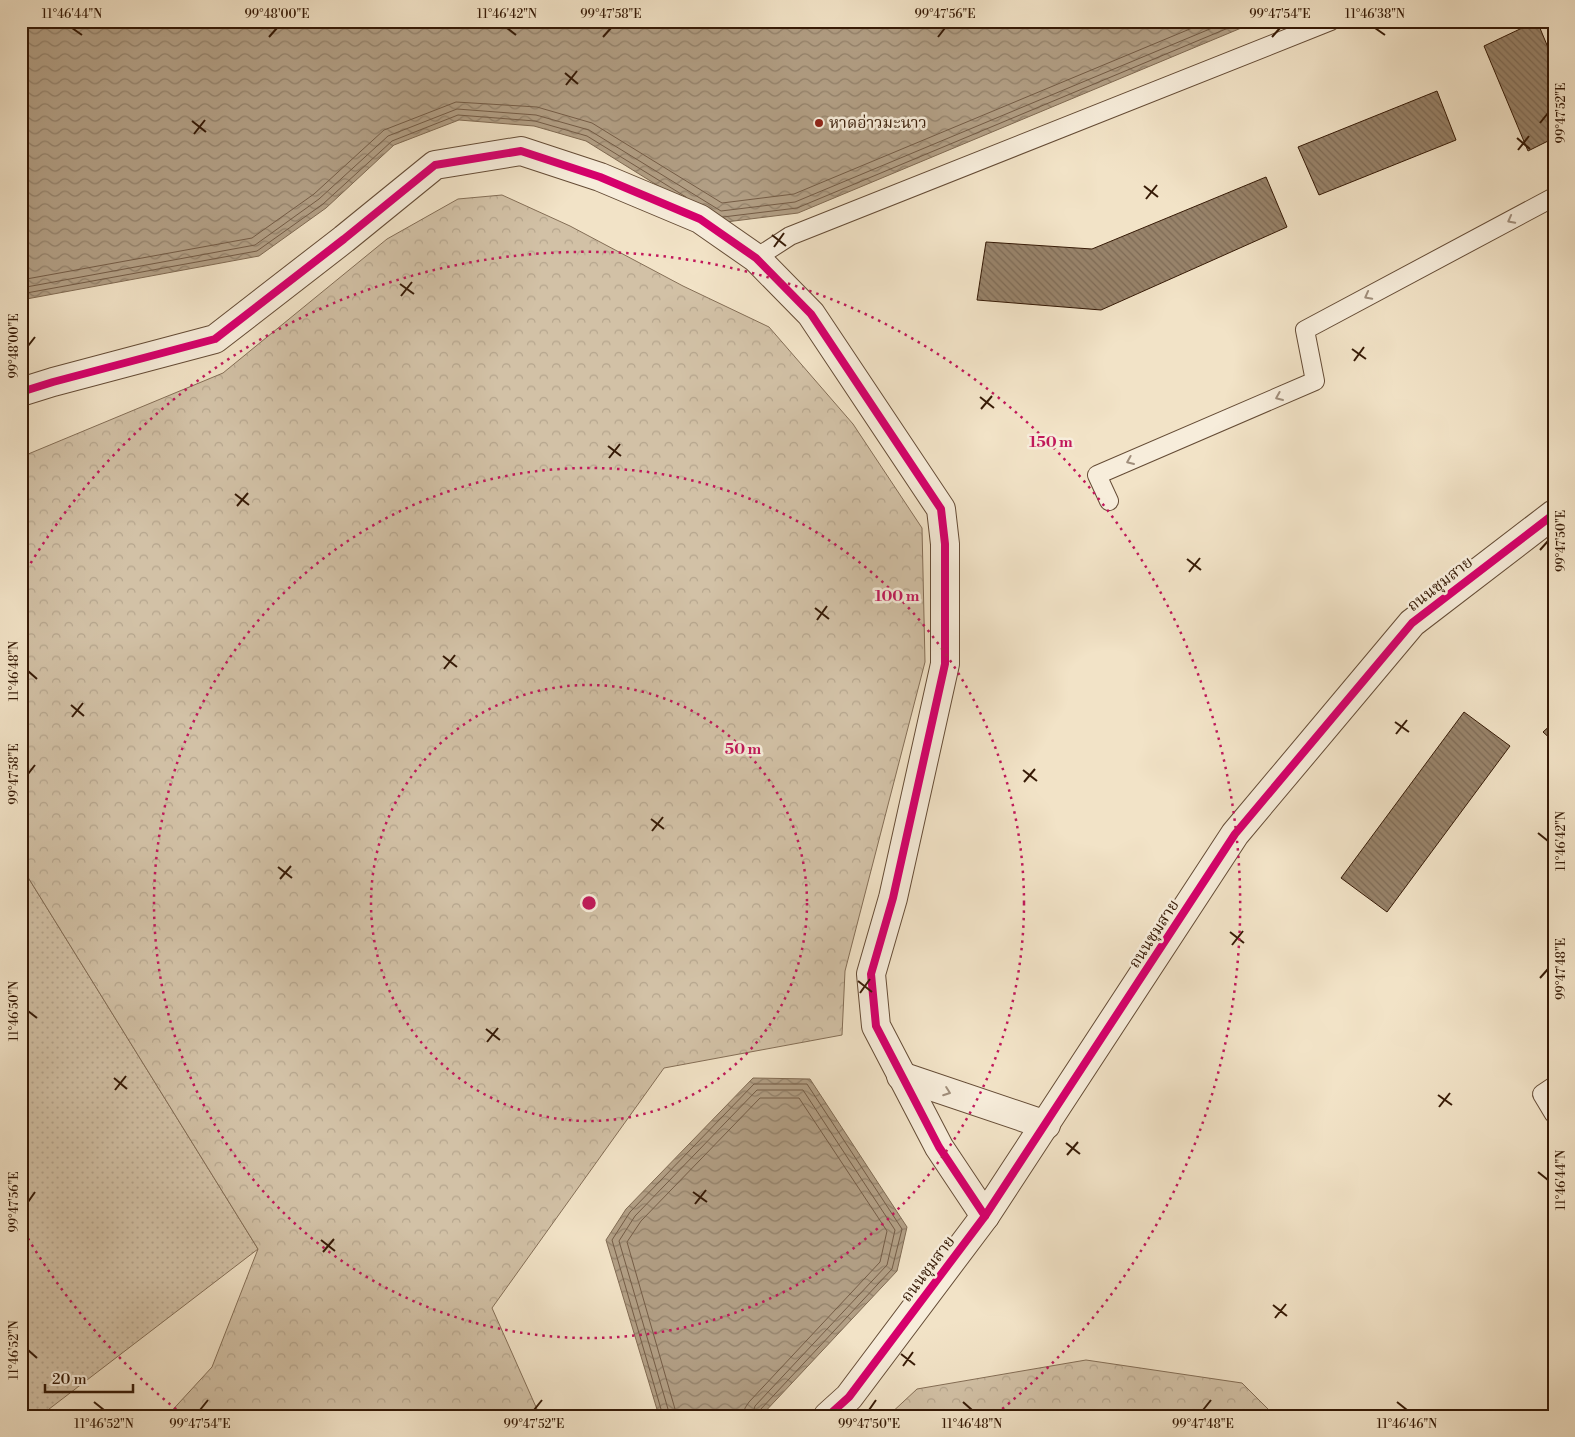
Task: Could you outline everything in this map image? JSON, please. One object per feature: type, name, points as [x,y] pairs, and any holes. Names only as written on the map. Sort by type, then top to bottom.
[{"type":"street","points":[[21,392],[215,339],[344,239],[435,165],[521,150],[600,177],[700,219],[756,258],[811,314],[941,509],[945,544],[945,664],[893,898],[872,974],[876,1026],[939,1147],[985,1216]]},
{"type":"street","name":"ถนนชุมสาย","points":[[828,1416],[849,1396],[985,1216],[1235,834],[1412,623],[1554,514]]},
{"type":"street","points":[[901,1076],[1046,1125]]},
{"type":"lane","points":[[756,258],[790,236],[1331,21]]},
{"type":"lane","points":[[1109,501],[1097,475],[1315,381],[1305,330],[1554,197]]},
{"type":"lane","points":[[1554,1086],[1542,1094],[1554,1114]]},
{"type":"green space","points":[[502,195],[570,226],[683,286],[769,327],[853,424],[922,528],[925,662],[845,971],[842,1035],[664,1068],[492,1308],[540,1416],[167,1416],[212,1367],[258,1249],[21,866],[21,457],[223,373],[387,239],[458,199]]},
{"type":"green space","points":[[21,866],[258,1249],[40,1416],[21,1416]]},
{"type":"green space","points":[[1086,1360],[1242,1383],[1275,1416],[888,1416],[917,1389]]},
{"type":"water","points":[[21,21],[1258,21],[798,213],[718,223],[586,141],[534,126],[459,120],[394,145],[326,208],[259,256],[21,300]]},
{"type":"water","points":[[753,1078],[810,1079],[907,1227],[897,1271],[761,1416],[659,1416],[606,1240],[626,1209]]},
{"type":"building","points":[[1537,21],[1554,62],[1554,138],[1528,151],[1484,46]]},
{"type":"building","points":[[1437,91],[1456,140],[1319,195],[1298,147]]},
{"type":"building","points":[[1266,177],[1287,227],[1101,310],[977,300],[986,242],[1092,249]]},
{"type":"building","points":[[1464,712],[1510,746],[1387,912],[1341,878]]},
{"type":"building","points":[[1554,722],[1554,742],[1543,732]]},
{"type":"cycle path","points":[[21,392],[215,339],[344,239],[435,165],[521,151],[600,177],[700,219],[756,258],[811,314],[941,509],[945,544],[945,664],[893,898],[871,974],[876,1026],[939,1147],[985,1216]]},
{"type":"cycle path","points":[[828,1416],[849,1397],[985,1216],[1235,834],[1412,623],[1554,514]]},
{"type":"place","name":"หาดอ่าวมะนาว","points":[[819,123]]}]
